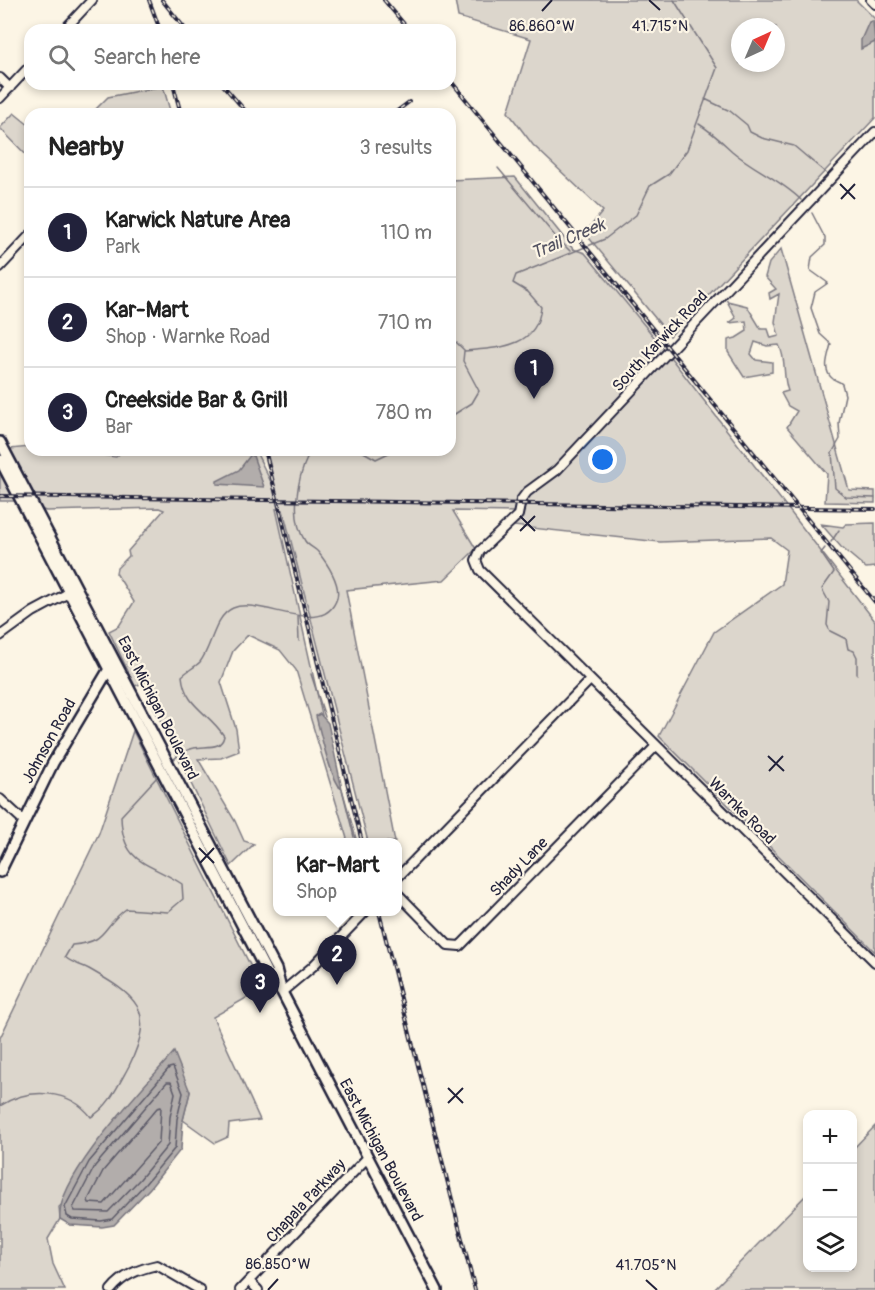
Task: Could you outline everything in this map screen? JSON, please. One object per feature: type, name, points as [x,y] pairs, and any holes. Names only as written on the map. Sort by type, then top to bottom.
[{"type":"main road","name":"East Michigan Boulevard","points":[[0,442],[151,752],[267,974],[282,992],[437,1290]]},
{"type":"main road","name":"East Michigan Boulevard","points":[[0,460],[118,664],[276,969],[282,992]]},
{"type":"main road","name":"Johnson Road","points":[[0,872],[81,713],[109,669],[118,664]]},
{"type":"street","points":[[70,24],[92,0]]},
{"type":"street","points":[[871,0],[875,4]]},
{"type":"street","points":[[0,98],[24,73]]},
{"type":"street","points":[[0,78],[10,88]]},
{"type":"street","name":"South Karwick Road","points":[[480,570],[476,560],[480,551],[518,515],[521,500],[527,492],[557,470],[875,132]]},
{"type":"street","points":[[0,267],[24,241]]},
{"type":"street","name":"Warnke Road","points":[[480,570],[875,962]]},
{"type":"street","points":[[0,636],[33,612],[74,591]]},
{"type":"street","points":[[402,873],[590,680]]},
{"type":"street","name":"Shady Lane","points":[[402,898],[448,945],[460,946],[656,746]]},
{"type":"street","points":[[0,799],[24,821]]},
{"type":"street","points":[[282,992],[312,967],[361,916]]},
{"type":"street","name":"Chapala Parkway","points":[[240,1290],[368,1157]]},
{"type":"street","points":[[111,1290],[118,1281],[131,1273],[157,1265],[200,1290]]},
{"type":"street","points":[[249,1281],[258,1290]]},
{"type":"shaded area","points":[[455,0],[856,0],[875,19],[875,118],[670,336],[585,233],[603,211],[533,145],[508,112],[531,39],[458,17]]},
{"type":"shaded area","points":[[143,90],[164,90],[169,108],[97,108],[108,97]]},
{"type":"shaded area","points":[[14,113],[24,121],[24,153],[0,128]]},
{"type":"shaded area","points":[[515,177],[573,249],[585,253],[664,349],[875,621],[875,952],[659,736],[714,632],[782,584],[787,550],[771,538],[660,542],[513,526],[524,512],[453,511],[476,549],[444,580],[346,590],[394,838],[367,838],[283,510],[276,509],[322,715],[320,714],[318,723],[339,787],[342,789],[356,838],[347,838],[296,670],[280,650],[248,635],[233,651],[221,682],[236,729],[239,751],[221,758],[198,759],[235,821],[244,841],[254,844],[231,866],[148,695],[151,693],[145,682],[135,686],[109,631],[119,626],[134,602],[116,573],[117,568],[129,556],[128,551],[164,510],[159,508],[46,511],[15,501],[0,501],[0,450],[24,448],[24,456],[258,456],[274,488],[267,456],[456,456],[456,180]]},
{"type":"shaded area","points":[[781,249],[849,490],[875,491],[875,503],[825,502],[827,474],[787,427],[797,411],[788,406],[781,393],[788,391],[783,356],[779,345],[767,346],[755,342],[751,354],[756,360],[772,362],[772,372],[744,377],[728,352],[728,340],[747,331],[746,321],[729,323],[736,318],[727,301],[747,306],[761,329],[768,329],[771,338],[779,336],[775,322],[779,294],[770,299],[769,293],[776,289],[765,277],[769,263]]},
{"type":"shaded area","points":[[875,523],[875,567],[866,568],[841,547],[821,524],[843,527],[846,524]]},
{"type":"shaded area","points":[[133,731],[262,989],[213,1017],[260,1120],[229,1124],[228,1137],[215,1143],[183,1120],[190,1092],[59,1207],[60,1219],[48,1239],[53,1264],[65,1290],[0,1290],[0,1038],[99,833]]},
{"type":"shaded area","points":[[875,1126],[875,1290],[713,1290],[803,1198],[803,1272],[857,1272],[857,1145]]},
{"type":"water","points":[[873,21],[875,42],[861,49],[861,40],[869,22]]},
{"type":"water","points":[[250,456],[253,456],[264,487],[217,484],[217,481],[239,470]]},
{"type":"water","points":[[320,714],[328,723],[342,789],[334,777],[326,756],[316,716]]},
{"type":"water","points":[[174,1052],[190,1092],[183,1120],[181,1149],[150,1188],[114,1225],[102,1227],[70,1225],[60,1219],[62,1201],[86,1157]]},
{"type":"waterway","name":"Trail Creek","points":[[456,413],[472,403],[479,391],[463,361],[464,351],[513,344],[524,339],[538,321],[541,307],[528,292],[513,283],[516,275],[605,239],[636,215],[650,186],[669,174],[687,150],[717,68],[674,0]]},
{"type":"waterway","points":[[705,99],[730,111],[747,125],[750,132],[762,138],[794,146],[826,173]]},
{"type":"waterway","points":[[699,124],[740,157],[785,186],[801,200]]},
{"type":"waterway","points":[[498,168],[570,251]]},
{"type":"waterway","points":[[812,213],[825,238],[825,245],[812,257],[810,270],[828,283],[815,292],[811,308],[820,334],[831,344],[827,371],[833,379],[842,384],[845,395],[839,423],[840,439],[832,453],[835,488],[846,497],[875,498]]},
{"type":"waterway","points":[[456,342],[464,350]]},
{"type":"waterway","name":"Trail Creek","points":[[172,761],[188,750],[216,746],[220,744],[224,736],[188,695],[182,676],[200,662],[217,625],[227,612],[233,608],[245,606],[319,616],[330,610],[337,598],[337,586],[332,574],[318,552],[305,541],[300,532],[296,510],[298,487],[308,456]]},
{"type":"waterway","name":"Trail Creek","points":[[371,456],[376,459],[382,456]]},
{"type":"waterway","points":[[831,542],[839,530]]},
{"type":"waterway","points":[[825,548],[821,553],[834,572],[822,589],[829,602],[827,625],[830,631],[846,639],[848,649],[854,651],[857,657],[857,674]]},
{"type":"waterway","points":[[298,616],[299,641]]},
{"type":"waterway","points":[[311,674],[325,717]]},
{"type":"waterway","name":"Trail Creek","points":[[0,1106],[23,1096],[48,1094],[72,1101],[91,1117],[108,1101],[129,1066],[141,1031],[141,1017],[137,1006],[119,988],[65,957],[72,945],[92,941],[126,909],[168,912],[183,899],[182,884],[140,861],[132,854],[126,845],[123,832],[121,816],[158,776]]},
{"type":"waterway","points":[[342,789],[354,837]]},
{"type":"railway","points":[[149,0],[158,24]]},
{"type":"railway","points":[[162,0],[181,24]]},
{"type":"railway","points":[[384,0],[404,24]]},
{"type":"railway","points":[[456,87],[875,602]]},
{"type":"railway","points":[[175,90],[179,108]]},
{"type":"railway","points":[[227,90],[243,108]]},
{"type":"railway","points":[[401,108],[409,102]]},
{"type":"railway","points":[[266,456],[361,838]]},
{"type":"railway","points":[[0,496],[875,509]]},
{"type":"railway","points":[[380,916],[475,1290]]},
{"type":"place","name":"Karwick Nature Area","points":[[534,399]]},
{"type":"place","name":"Kar-Mart","points":[[337,985]]},
{"type":"place","name":"Creekside Bar & Grill","points":[[260,1013]]}]
